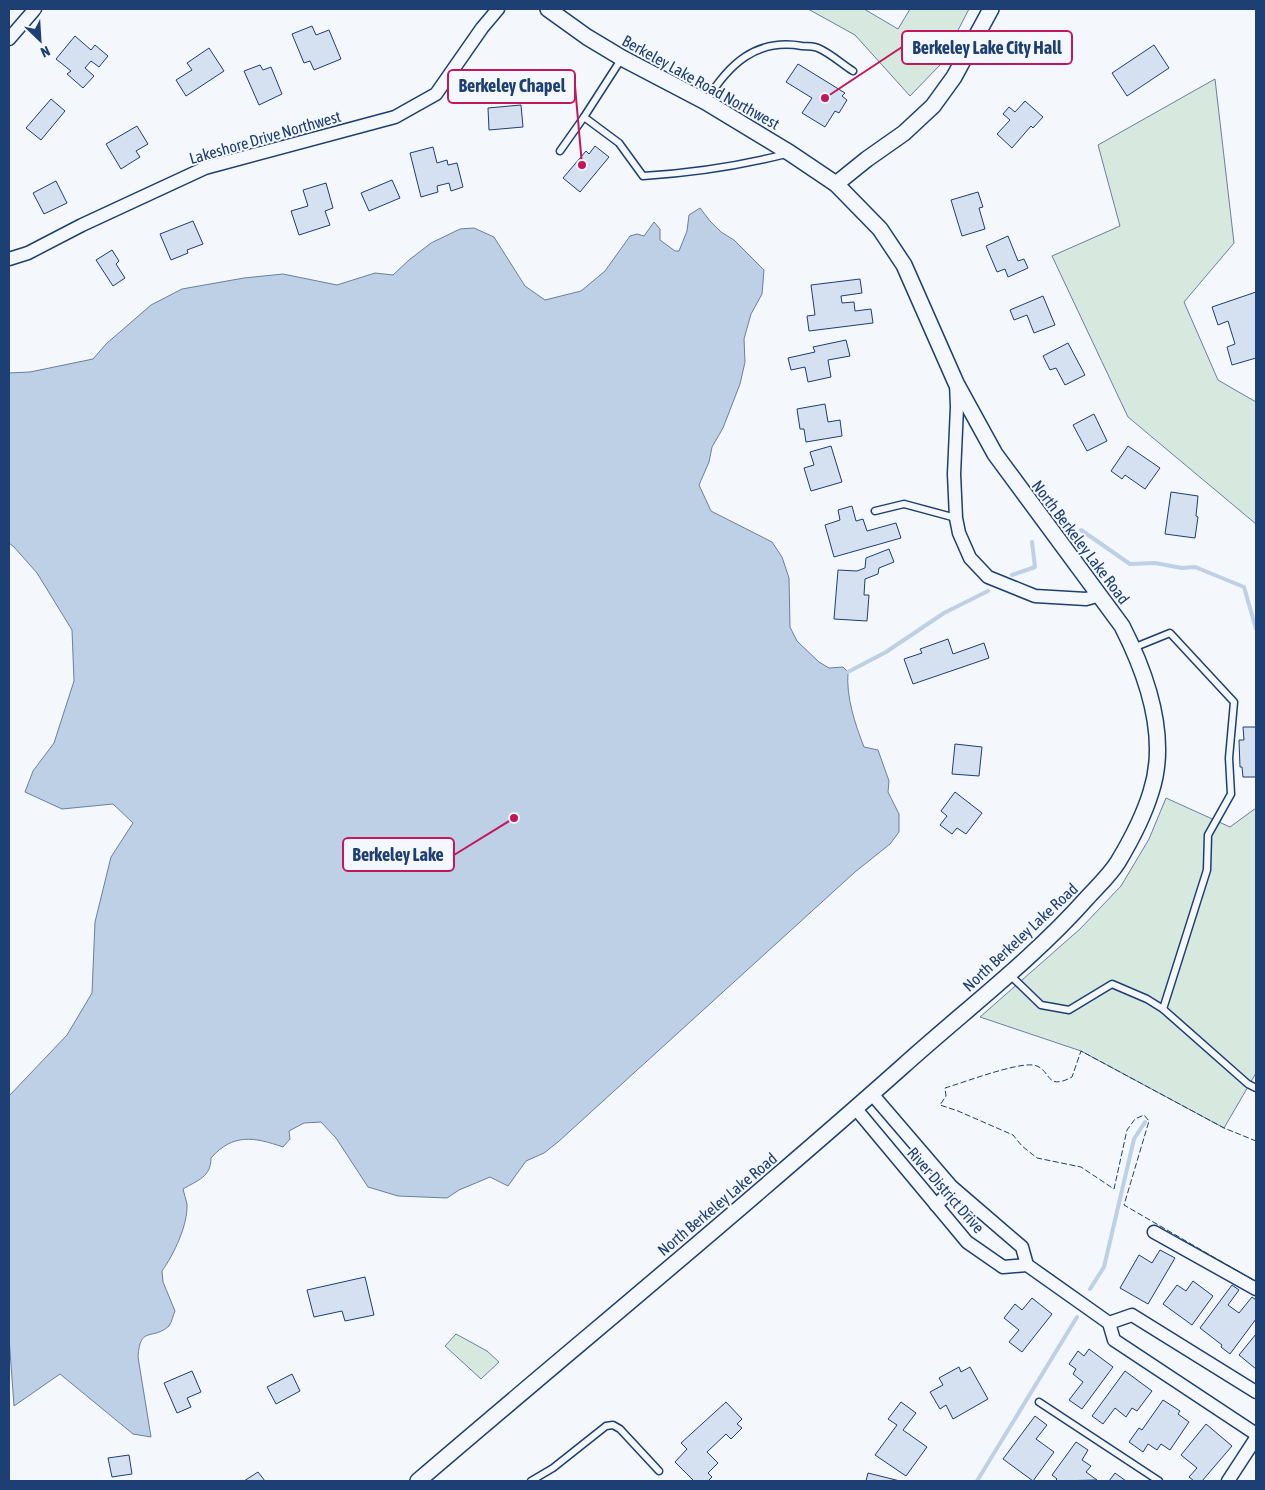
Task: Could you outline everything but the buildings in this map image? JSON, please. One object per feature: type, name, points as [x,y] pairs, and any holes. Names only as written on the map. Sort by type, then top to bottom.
[{"type":"street","points":[[9,39],[35,9]]},
{"type":"street","name":"Lakeshore Drive Northwest","points":[[9,259],[28,253],[82,225],[205,168],[395,117],[436,94],[482,28],[498,9]]},
{"type":"street","name":"Berkeley Lake Road Northwest","points":[[548,9],[587,37],[622,58],[706,102],[790,153],[836,184]]},
{"type":"street","points":[[836,184],[904,133],[933,106],[954,76],[991,9]]},
{"type":"street","name":"North Berkeley Lake Road","points":[[418,1481],[856,1109],[1068,920],[1117,864],[1152,791],[1158,761],[1155,719],[1151,700],[1133,648],[1116,617],[995,454],[956,383],[904,265],[880,229],[836,184]]},
{"type":"street","points":[[956,383],[957,407],[954,474],[956,518],[959,533],[970,558],[988,577],[1035,596],[1086,599],[1100,595]]},
{"type":"street","name":"River District Drive","points":[[856,1109],[966,1242],[1003,1267],[1027,1265],[1022,1247],[953,1189],[872,1094]]},
{"type":"street","points":[[936,1205],[953,1189]]},
{"type":"street","points":[[1154,1232],[1256,1289]]},
{"type":"street","points":[[1027,1265],[1109,1323],[1114,1340],[1256,1434]]},
{"type":"street","points":[[1109,1323],[1132,1315],[1256,1392]]},
{"type":"street","points":[[1228,1481],[1256,1438]]},
{"type":"lane","points":[[706,102],[719,80],[737,63],[766,45],[788,43],[818,48],[854,71]]},
{"type":"lane","points":[[560,151],[622,58]]},
{"type":"lane","points":[[584,117],[619,143],[643,176],[671,175],[746,164],[790,153]]},
{"type":"lane","points":[[875,511],[904,504],[956,518]]},
{"type":"lane","points":[[1133,648],[1170,633],[1234,702],[1229,758],[1231,794],[1208,835],[1207,870],[1163,1008]]},
{"type":"lane","points":[[1009,974],[1041,1005],[1070,1010],[1112,984],[1147,999],[1163,1008],[1248,1084],[1256,1088]]},
{"type":"lane","points":[[1039,1402],[1160,1481]]},
{"type":"lane","points":[[531,1481],[553,1468],[606,1426],[613,1425],[620,1429],[660,1471]]},
{"type":"shaded area","points":[[808,9],[864,9],[898,29],[910,9],[969,9],[940,65],[910,96],[855,35]]},
{"type":"shaded area","points":[[1215,79],[1234,243],[1184,302],[1218,380],[1256,402],[1256,524],[1128,417],[1052,256],[1120,226],[1098,145]]},
{"type":"shaded area","points":[[1166,798],[1230,827],[1256,808],[1256,1073],[1224,1128],[1081,1051],[980,1017],[1080,929],[1121,886],[1149,839]]},
{"type":"shaded area","points":[[456,1334],[487,1351],[499,1362],[481,1379],[445,1346]]},
{"type":"water","points":[[700,208],[721,232],[734,240],[764,270],[762,294],[751,314],[744,339],[745,362],[740,384],[723,428],[712,447],[709,462],[699,485],[711,511],[772,542],[782,557],[789,578],[790,627],[797,641],[819,662],[829,668],[843,667],[848,672],[848,691],[857,729],[864,747],[878,750],[889,781],[888,792],[899,814],[899,832],[890,844],[855,872],[558,1142],[544,1153],[526,1161],[508,1186],[490,1177],[459,1190],[447,1198],[398,1196],[368,1187],[336,1138],[321,1122],[304,1123],[289,1131],[290,1139],[283,1147],[253,1139],[244,1139],[227,1144],[211,1158],[209,1170],[206,1174],[183,1189],[187,1212],[183,1230],[162,1271],[163,1282],[175,1311],[169,1326],[157,1333],[144,1337],[139,1347],[138,1357],[151,1437],[133,1434],[60,1374],[14,1406],[9,1337],[9,1096],[67,1035],[92,993],[95,922],[111,857],[133,823],[113,804],[62,809],[25,792],[33,771],[54,743],[74,681],[72,630],[37,573],[9,543],[9,373],[30,372],[93,359],[106,344],[151,305],[182,289],[244,278],[283,274],[337,285],[375,273],[393,275],[431,243],[460,229],[474,228],[494,237],[525,286],[545,300],[581,291],[605,271],[630,236],[637,234],[644,236],[654,222],[660,229],[660,240],[675,251],[679,251],[687,231],[689,215]]},
{"type":"waterway","points":[[1081,530],[1130,564],[1155,563],[1182,568],[1195,567],[1244,587],[1256,629]]},
{"type":"waterway","points":[[1012,575],[1035,567],[1032,542]]},
{"type":"waterway","points":[[848,672],[886,652],[944,613],[988,591]]},
{"type":"waterway","points":[[1090,1289],[1104,1267],[1134,1139],[1145,1122]]},
{"type":"waterway","points":[[977,1481],[1077,1317]]},
{"type":"fence","points":[[1253,1280],[1124,1205],[1149,1121],[1144,1115],[1135,1119],[1127,1130],[1114,1189],[1081,1167],[1037,1158],[1022,1146],[1013,1135],[940,1105],[946,1096],[945,1088],[1014,1067],[1033,1065],[1043,1070],[1052,1081],[1063,1081],[1072,1077],[1081,1051],[1224,1128],[1256,1141]]},
{"type":"place","name":"Berkeley Lake City Hall","points":[[825,98]]},
{"type":"place","name":"Berkeley Chapel","points":[[582,165]]},
{"type":"place","name":"Berkeley Lake","points":[[514,818]]}]
